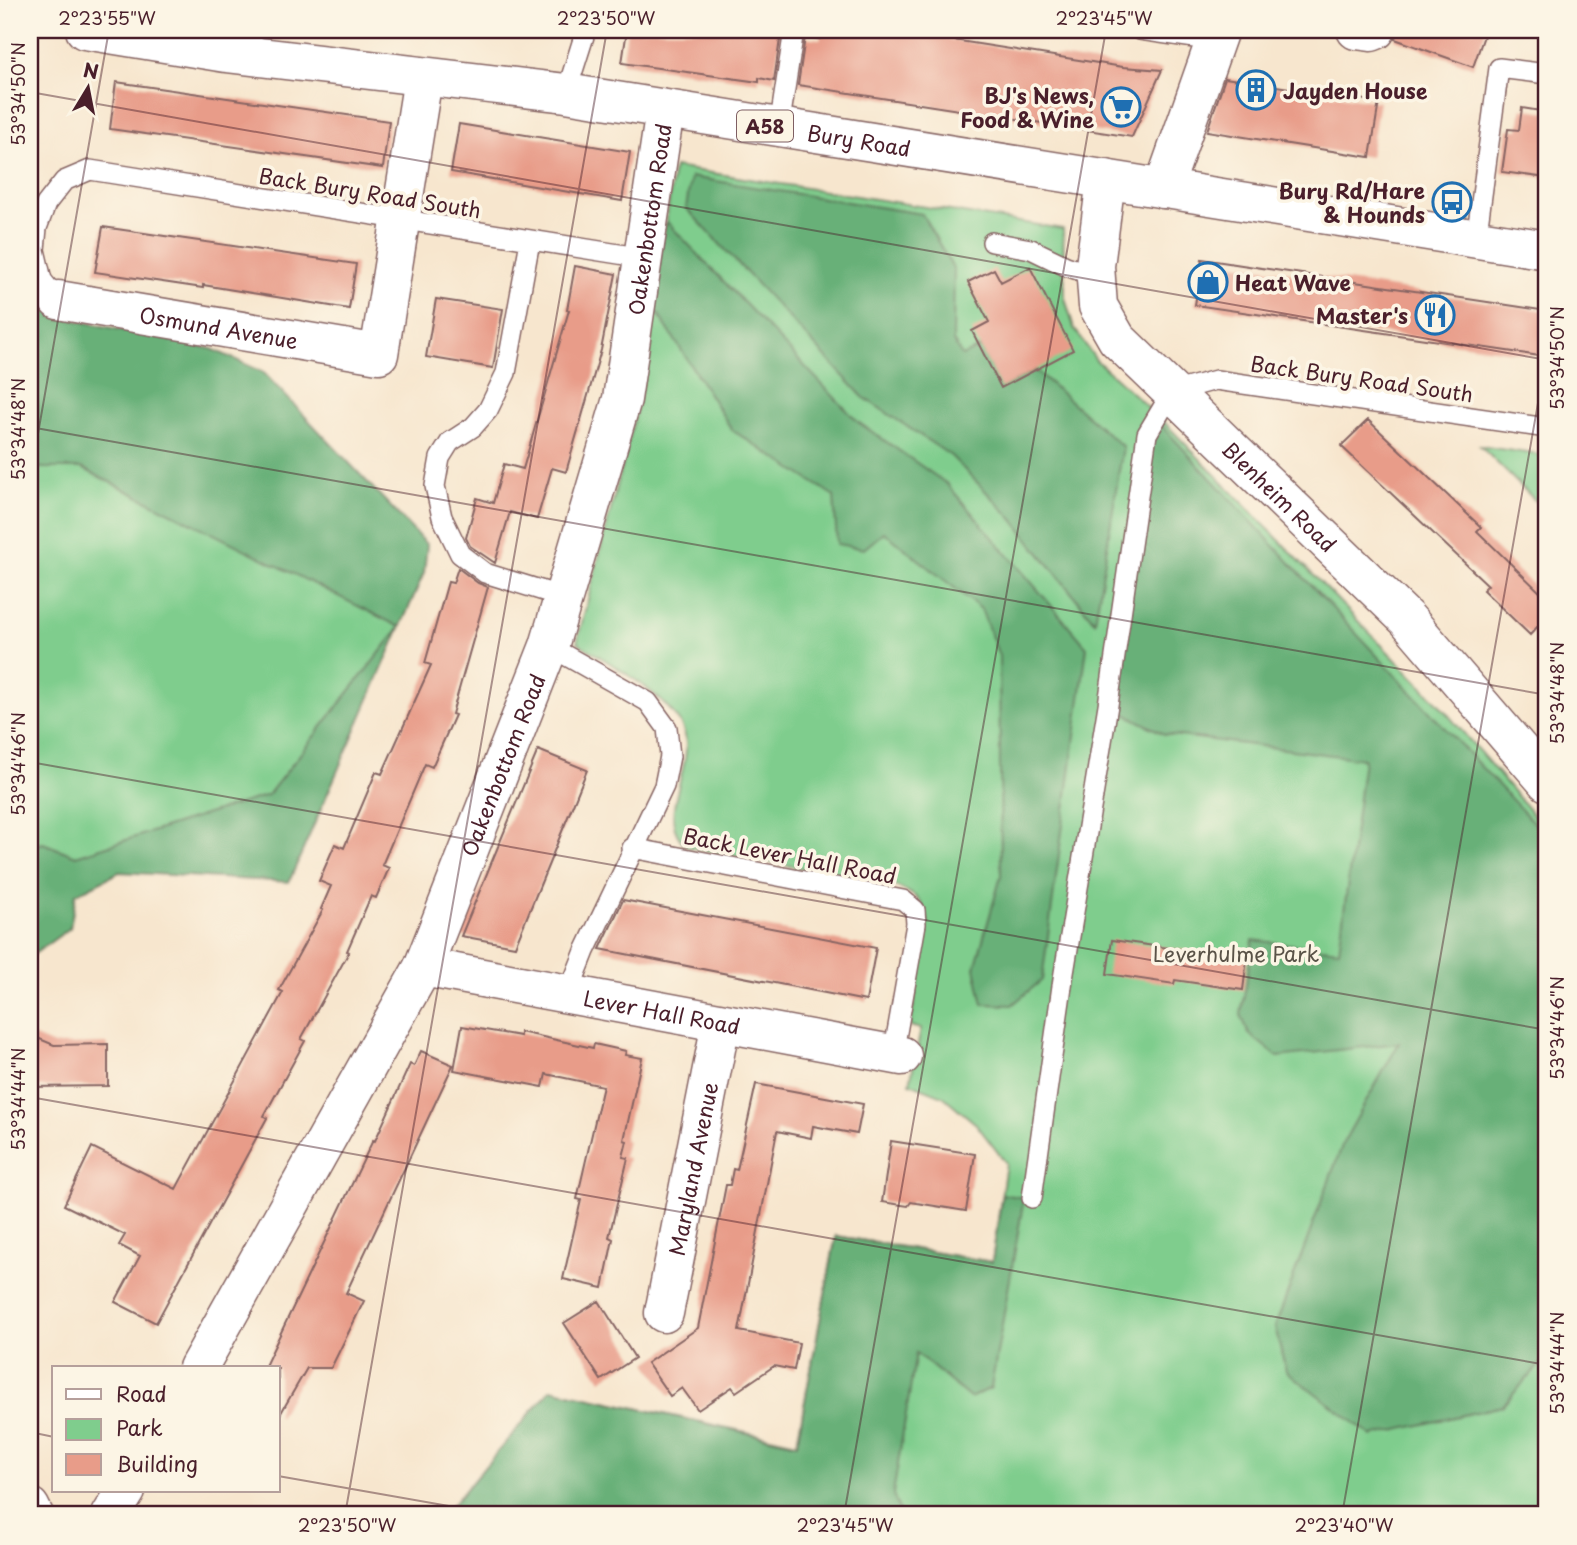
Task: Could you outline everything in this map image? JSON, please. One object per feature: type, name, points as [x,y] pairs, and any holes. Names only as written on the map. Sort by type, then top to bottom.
[{"type":"main road","name":"Bury Road","points":[[85,30],[226,53],[566,93],[1547,250]]},
{"type":"main road","points":[[1356,30],[1371,33],[1376,30]]},
{"type":"main road","points":[[1163,189],[1217,35]]},
{"type":"main road","points":[[401,221],[423,78]]},
{"type":"main road","name":"Oakenbottom Road","points":[[199,1366],[423,967],[549,646],[622,398],[665,110]]},
{"type":"main road","name":"Blenheim Road","points":[[1106,180],[1096,276],[1098,306],[1116,339],[1407,619],[1547,782]]},
{"type":"main road","name":"Osmund Avenue","points":[[58,300],[379,354],[401,221]]},
{"type":"main road","name":"Lever Hall Road","points":[[423,967],[897,1056]]},
{"type":"main road","name":"Maryland Avenue","points":[[664,1314],[721,1023]]},
{"type":"main road","points":[[111,1515],[125,1492]]},
{"type":"main road","points":[[30,1507],[34,1515]]},
{"type":"lane","points":[[566,93],[586,30]]},
{"type":"lane","points":[[779,128],[794,30]]},
{"type":"lane","points":[[1140,30],[1217,35]]},
{"type":"lane","points":[[1476,240],[1499,68],[1547,74]]},
{"type":"lane","name":"Back Bury Road South","points":[[58,300],[42,280],[35,250],[37,228],[46,204],[64,181],[90,170],[644,258]]},
{"type":"lane","points":[[530,241],[502,382],[488,410],[473,427],[450,442],[440,458],[435,486],[442,517],[460,554],[485,573],[563,597]]},
{"type":"lane","points":[[992,242],[1031,249],[1066,266],[1096,276]]},
{"type":"lane","name":"Back Bury Road South","points":[[1172,392],[1216,380],[1547,428]]},
{"type":"lane","points":[[1032,1198],[1147,434],[1172,392]]},
{"type":"lane","points":[[549,646],[648,702],[667,728],[670,756],[664,786],[632,848],[568,994]]},
{"type":"lane","name":"Back Lever Hall Road","points":[[632,848],[903,900],[915,910],[916,924],[897,1056]]},
{"type":"green space","name":"Leverhulme Park","points":[[674,167],[1063,229],[1065,298],[1074,328],[1096,360],[1161,419],[1439,704],[1547,831],[1547,1515],[444,1515],[551,1389],[797,1443],[836,1236],[992,1262],[1006,1163],[976,1124],[943,1096],[910,1083],[921,1029],[910,1026],[928,923],[921,902],[912,894],[893,885],[688,847],[677,834],[673,820],[686,753],[685,737],[679,721],[646,688],[577,642],[642,388]]},
{"type":"green space","points":[[691,177],[922,214],[954,270],[953,341],[962,356],[981,347],[1002,387],[1035,370],[1123,447],[1095,622],[1010,516],[951,456],[863,397],[686,208]]},
{"type":"green space","points":[[666,221],[858,422],[947,484],[1087,647],[1042,980],[1012,1005],[983,1004],[975,968],[1001,876],[999,656],[981,609],[884,532],[864,549],[837,544],[834,496],[732,430],[652,304]]},
{"type":"green space","points":[[30,271],[33,284],[56,316],[212,349],[263,372],[427,545],[424,573],[289,882],[119,872],[76,894],[70,928],[30,957],[30,847],[43,843],[76,856],[268,795],[400,627],[82,468],[30,468]]},
{"type":"green space","points":[[1159,423],[1547,837],[1547,1357],[1502,1406],[1372,1436],[1286,1371],[1275,1327],[1343,1143],[1399,1043],[1278,1057],[1249,1034],[1241,1015],[1253,940],[1339,950],[1364,759],[1164,734],[1108,705],[1147,434]]},
{"type":"green space","points":[[1480,446],[1547,456],[1547,512]]},
{"type":"green space","points":[[30,468],[82,468],[401,627],[268,795],[76,856],[43,843],[30,847]]},
{"type":"green space","points":[[1002,1194],[1024,1198],[991,1388],[970,1398],[916,1353],[893,1494],[901,1515],[444,1515],[551,1389],[797,1444],[836,1236],[992,1262]]},
{"type":"building","points":[[627,30],[781,32],[774,81],[759,78],[759,82],[622,63]]},
{"type":"building","points":[[822,30],[890,30],[1123,67],[1162,70],[1132,137],[798,85],[805,37],[820,39]]},
{"type":"building","points":[[1397,30],[1486,30],[1473,67],[1395,39]]},
{"type":"building","name":"Jayden House","points":[[1225,78],[1379,102],[1370,157],[1207,131]]},
{"type":"building","points":[[116,82],[389,121],[383,168],[110,129]]},
{"type":"building","points":[[1522,108],[1547,112],[1547,178],[1502,172],[1508,129],[1519,130]]},
{"type":"building","points":[[459,124],[630,152],[622,201],[451,172]]},
{"type":"building","points":[[103,227],[356,264],[349,309],[203,285],[203,288],[95,272]]},
{"type":"building","points":[[1202,259],[1547,311],[1547,357],[1195,305]]},
{"type":"building","points":[[575,266],[616,274],[601,350],[566,472],[552,468],[537,519],[510,512],[495,563],[470,546],[466,538],[477,498],[493,503],[504,464],[523,469],[569,310]]},
{"type":"building","points":[[1030,267],[1073,350],[1001,388],[972,331],[989,322],[968,282],[994,269],[1001,282]]},
{"type":"building","points":[[436,299],[503,309],[493,368],[426,357]]},
{"type":"building","points":[[1368,420],[1481,527],[1477,531],[1547,599],[1547,616],[1530,635],[1483,590],[1488,585],[1341,446]]},
{"type":"building","points":[[458,568],[488,587],[452,714],[455,715],[432,767],[425,764],[382,865],[389,868],[376,898],[371,896],[347,951],[349,952],[301,1039],[305,1041],[264,1116],[267,1118],[156,1323],[115,1302],[140,1256],[119,1245],[125,1235],[64,1205],[92,1147],[176,1189],[283,992],[279,990],[323,910],[321,909],[331,886],[319,881],[335,844],[344,848],[376,772],[382,774],[431,665],[425,663],[448,582],[453,583]]},
{"type":"building","points":[[538,750],[587,770],[515,946],[461,936]]},
{"type":"building","points":[[623,900],[876,948],[866,1001],[600,949]]},
{"type":"building","points":[[1112,940],[1247,959],[1243,990],[1175,980],[1174,984],[1107,974]]},
{"type":"building","points":[[462,1026],[520,1036],[520,1032],[593,1048],[594,1044],[626,1051],[625,1055],[642,1058],[624,1140],[627,1141],[623,1157],[628,1158],[609,1237],[613,1239],[603,1288],[563,1279],[581,1200],[577,1199],[603,1086],[546,1074],[543,1087],[454,1070]]},
{"type":"building","points":[[30,1035],[54,1045],[108,1044],[108,1086],[30,1087]]},
{"type":"building","points":[[421,1051],[453,1065],[346,1293],[364,1301],[331,1368],[307,1368],[280,1415],[280,1366],[265,1366],[410,1064],[414,1066]]},
{"type":"building","points":[[756,1084],[863,1104],[857,1134],[813,1126],[811,1138],[777,1131],[739,1331],[799,1343],[794,1370],[774,1366],[736,1392],[732,1387],[698,1410],[682,1388],[670,1396],[647,1363],[698,1328],[726,1185],[730,1185],[733,1169],[737,1170]]},
{"type":"building","points":[[891,1141],[975,1154],[966,1211],[911,1202],[908,1206],[882,1202]]},
{"type":"building","points":[[599,1301],[635,1358],[601,1380],[564,1323]]},
{"type":"place","name":"Jayden House","points":[[1256,90]]},
{"type":"place","name":"BJ's News, Food & Wine","points":[[1121,107]]},
{"type":"place","name":"Bury Rd/Hare & Hounds","points":[[1452,202]]},
{"type":"place","name":"Heat Wave","points":[[1208,282]]},
{"type":"place","name":"Master's","points":[[1435,315]]}]
